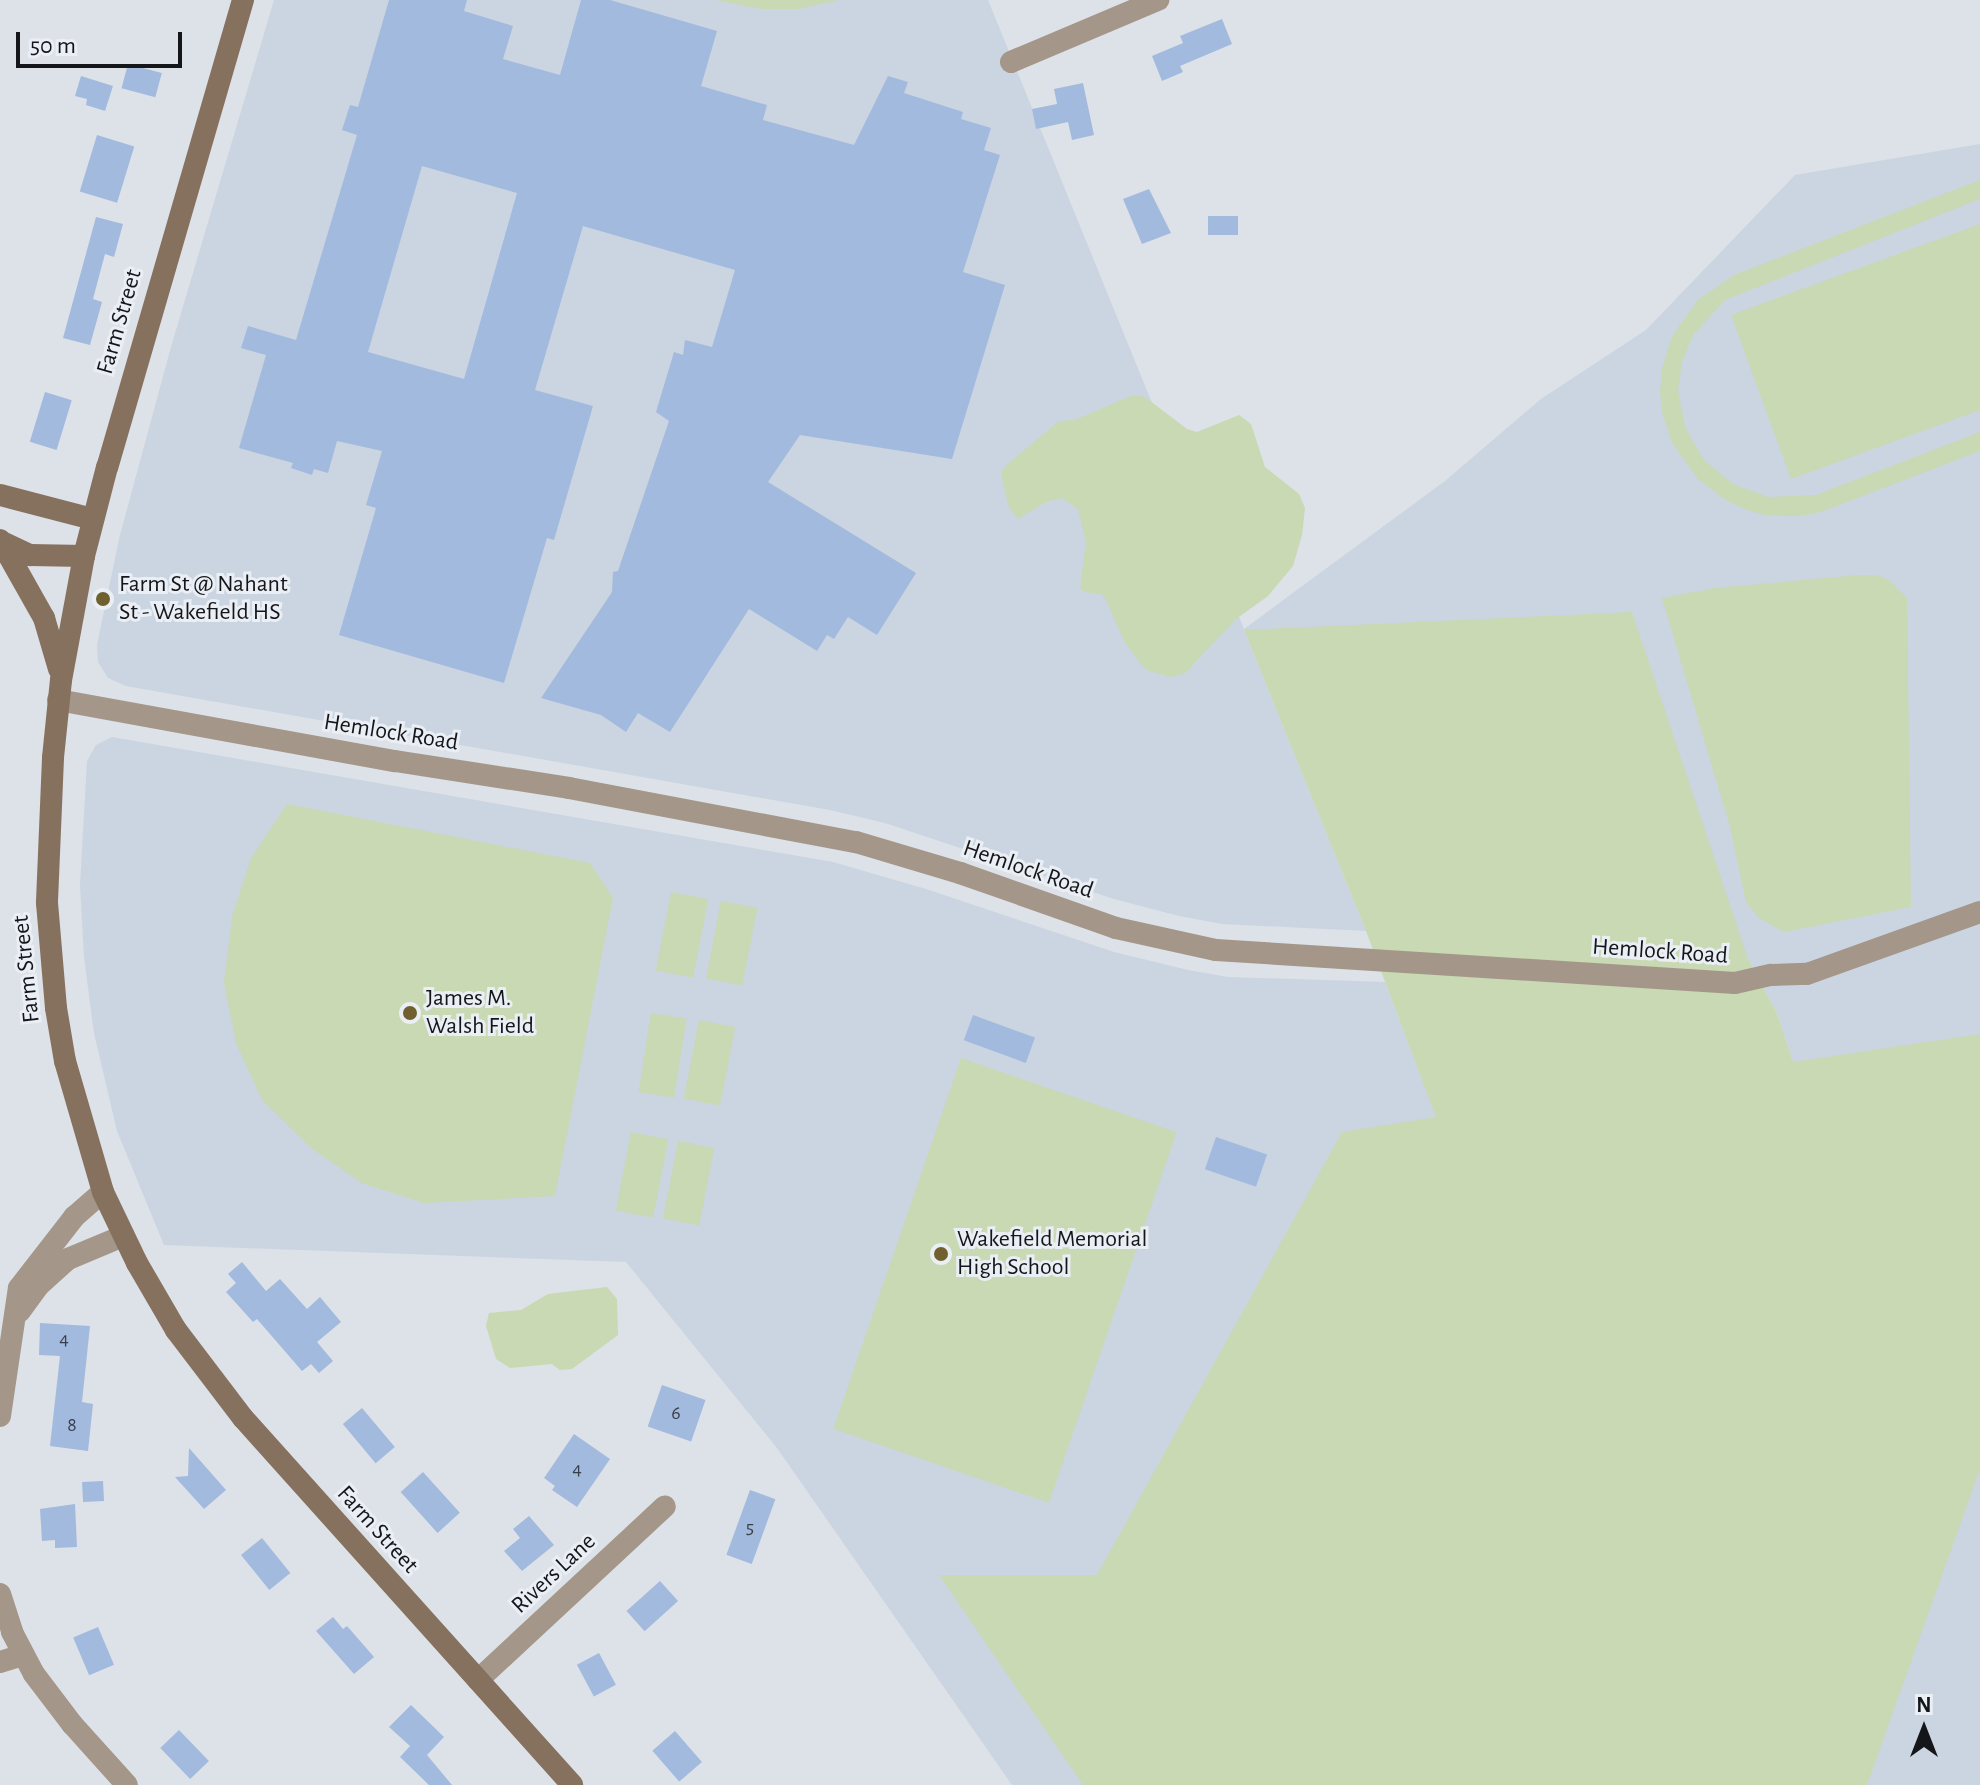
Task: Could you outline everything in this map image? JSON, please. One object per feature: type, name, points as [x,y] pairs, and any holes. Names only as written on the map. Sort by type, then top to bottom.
[{"type":"main road","name":"Farm Street","points":[[243,0],[93,519],[60,690],[47,860],[50,956],[65,1061],[103,1192],[123,1236],[176,1330],[243,1418],[572,1785]]},
{"type":"main road","points":[[0,495],[93,519]]},
{"type":"main road","points":[[0,540],[30,555],[84,556]]},
{"type":"main road","points":[[0,540],[44,618],[60,690]]},
{"type":"street","points":[[1011,62],[1158,0]]},
{"type":"street","name":"Hemlock Road","points":[[60,690],[395,761],[569,788],[856,842],[960,873],[1116,928],[1216,950],[1735,983],[1771,975],[1807,974],[1980,912]]},
{"type":"street","points":[[0,1416],[15,1301],[27,1274],[74,1217],[103,1192]]},
{"type":"street","points":[[12,1326],[26,1302],[52,1272],[85,1249],[123,1236]]},
{"type":"street","name":"Rivers Lane","points":[[478,1680],[665,1506]]},
{"type":"street","points":[[0,1594],[23,1655],[58,1707],[127,1785]]},
{"type":"street","points":[[0,1662],[23,1655]]},
{"type":"shaded area","points":[[274,0],[988,0],[1244,629],[1445,481],[1541,399],[1646,330],[1795,175],[1980,144],[1980,1785],[1817,1785],[1947,1531],[1777,1013],[1748,959],[1244,630],[1366,931],[1222,924],[1179,916],[1114,899],[885,823],[830,810],[126,686],[108,678],[98,662],[97,645],[120,535],[171,347]]},
{"type":"shaded area","name":"Wakefield Memorial High School","points":[[112,737],[833,862],[926,889],[1114,952],[1188,970],[1228,977],[1385,982],[1478,1225],[1655,1785],[1012,1785],[777,1448],[626,1262],[164,1245],[117,1131],[94,1033],[84,957],[80,885],[87,761],[96,745]]},
{"type":"green space","points":[[716,0],[838,0],[799,9],[761,9]]},
{"type":"green space","points":[[1980,180],[1980,199],[1725,300],[1693,335],[1682,362],[1678,390],[1685,427],[1704,460],[1733,484],[1768,497],[1816,495],[1980,432],[1980,451],[1821,512],[1799,516],[1765,515],[1744,509],[1724,499],[1698,479],[1672,443],[1662,412],[1660,390],[1662,368],[1672,336],[1698,300],[1734,275]]},
{"type":"green space","points":[[1980,224],[1980,410],[1791,479],[1731,315]]},
{"type":"green space","points":[[1133,395],[1145,397],[1187,429],[1197,432],[1239,415],[1251,424],[1265,467],[1299,494],[1305,508],[1302,535],[1293,566],[1268,596],[1236,619],[1185,673],[1171,677],[1149,671],[1140,663],[1124,641],[1106,600],[1101,594],[1084,592],[1080,588],[1086,542],[1078,509],[1062,498],[1046,502],[1018,519],[1009,508],[1002,479],[1002,470],[1059,421],[1075,420]]},
{"type":"green space","points":[[1877,575],[1889,580],[1907,598],[1911,907],[1784,932],[1759,918],[1746,902],[1730,827],[1662,598],[1715,588]]},
{"type":"green space","points":[[1632,612],[1748,959],[1777,1013],[1793,1062],[1980,1034],[1980,1469],[1867,1785],[1083,1785],[939,1575],[1097,1575],[1342,1132],[1436,1117],[1366,931],[1244,630]]},
{"type":"green space","name":"James M. Walsh Field","points":[[287,804],[590,863],[613,898],[555,1196],[424,1203],[362,1183],[311,1148],[262,1100],[236,1043],[224,983],[232,917],[251,858]]},
{"type":"green space","points":[[671,892],[708,899],[693,978],[656,971]]},
{"type":"green space","points":[[721,901],[757,908],[742,986],[706,979]]},
{"type":"green space","points":[[651,1013],[687,1019],[674,1098],[638,1092]]},
{"type":"green space","points":[[699,1020],[735,1027],[720,1106],[684,1099]]},
{"type":"green space","points":[[961,1058],[1177,1132],[1049,1503],[833,1429]]},
{"type":"green space","points":[[631,1132],[668,1139],[653,1218],[616,1211]]},
{"type":"green space","points":[[678,1141],[714,1148],[699,1226],[663,1219]]},
{"type":"green space","points":[[607,1287],[617,1299],[618,1335],[572,1369],[560,1370],[552,1364],[510,1368],[496,1359],[486,1326],[489,1313],[521,1310],[548,1294]]},
{"type":"building","points":[[389,0],[467,0],[464,11],[513,26],[503,59],[560,75],[581,0],[610,0],[717,31],[701,86],[767,105],[763,120],[854,145],[888,76],[908,82],[904,93],[963,112],[961,119],[991,128],[984,150],[1000,155],[963,272],[1005,285],[952,459],[800,435],[768,482],[916,573],[877,635],[848,617],[834,639],[827,635],[817,651],[749,609],[670,732],[638,713],[626,732],[601,715],[541,698],[612,592],[613,572],[618,571],[669,421],[656,412],[674,352],[683,355],[685,340],[712,347],[735,270],[583,226],[535,390],[593,406],[554,540],[547,538],[504,683],[339,635],[376,508],[366,505],[382,451],[337,441],[328,473],[314,469],[312,475],[291,468],[293,463],[239,448],[266,355],[241,348],[248,326],[296,340],[357,135],[342,130],[350,105],[358,107]],"holes":[[[422,166],[517,193],[464,379],[368,352]]]},
{"type":"building","points":[[1222,19],[1232,44],[1180,66],[1183,72],[1162,81],[1152,56],[1183,43],[1180,36]]},
{"type":"building","points":[[128,64],[162,73],[155,97],[122,88]]},
{"type":"building","points":[[81,76],[113,86],[105,111],[86,105],[87,99],[75,96]]},
{"type":"building","points":[[1083,83],[1094,135],[1072,140],[1068,122],[1036,129],[1032,109],[1057,104],[1054,89]]},
{"type":"building","points":[[97,135],[134,146],[117,203],[80,191]]},
{"type":"building","points":[[1149,189],[1171,233],[1142,244],[1123,199]]},
{"type":"building","points":[[1208,216],[1238,216],[1238,235],[1208,235]]},
{"type":"building","points":[[96,217],[123,224],[114,257],[105,254],[93,299],[102,302],[90,345],[63,338]]},
{"type":"building","points":[[45,392],[72,400],[57,450],[30,442]]},
{"type":"building","points":[[973,1015],[1035,1038],[1026,1063],[964,1040]]},
{"type":"building","points":[[1216,1137],[1267,1155],[1256,1187],[1205,1169]]},
{"type":"building","points":[[242,1262],[266,1291],[280,1279],[307,1309],[320,1297],[341,1322],[317,1342],[333,1361],[319,1373],[311,1364],[302,1371],[257,1319],[253,1322],[226,1292],[236,1283],[228,1274]]},
{"type":"building","points":[[40,1323],[90,1326],[82,1402],[93,1404],[88,1451],[50,1446],[60,1356],[39,1355]]},
{"type":"building","points":[[662,1385],[705,1400],[691,1442],[648,1427]]},
{"type":"building","points":[[362,1408],[395,1447],[376,1463],[343,1424]]},
{"type":"building","points":[[574,1434],[610,1459],[577,1507],[552,1490],[555,1486],[544,1478]]},
{"type":"building","points":[[189,1448],[226,1490],[204,1509],[175,1477],[188,1476]]},
{"type":"building","points":[[423,1472],[460,1513],[438,1533],[401,1492]]},
{"type":"building","points":[[103,1481],[104,1501],[83,1502],[82,1482]]},
{"type":"building","points":[[750,1490],[775,1499],[752,1564],[726,1555]]},
{"type":"building","points":[[75,1504],[77,1547],[55,1548],[55,1540],[42,1541],[40,1509]]},
{"type":"building","points":[[529,1516],[554,1545],[522,1571],[504,1551],[520,1538],[513,1529]]},
{"type":"building","points":[[262,1538],[290,1573],[269,1590],[241,1555]]},
{"type":"building","points":[[660,1581],[678,1601],[645,1631],[627,1611]]},
{"type":"building","points":[[333,1617],[343,1629],[347,1626],[374,1657],[354,1674],[316,1631]]},
{"type":"building","points":[[98,1627],[114,1665],[89,1675],[73,1638]]},
{"type":"building","points":[[599,1653],[616,1685],[594,1697],[577,1665]]},
{"type":"building","points":[[411,1705],[444,1737],[427,1755],[452,1785],[429,1785],[400,1757],[410,1746],[389,1727]]},
{"type":"building","points":[[179,1730],[209,1761],[190,1779],[160,1748]]},
{"type":"building","points":[[675,1731],[702,1762],[679,1782],[652,1751]]},
{"type":"place","name":"Farm St @ Nahant St - Wakefield HS","points":[[103,599]]},
{"type":"place","name":"James M. Walsh Field","points":[[410,1013]]},
{"type":"place","name":"Wakefield Memorial High School","points":[[941,1254]]}]
